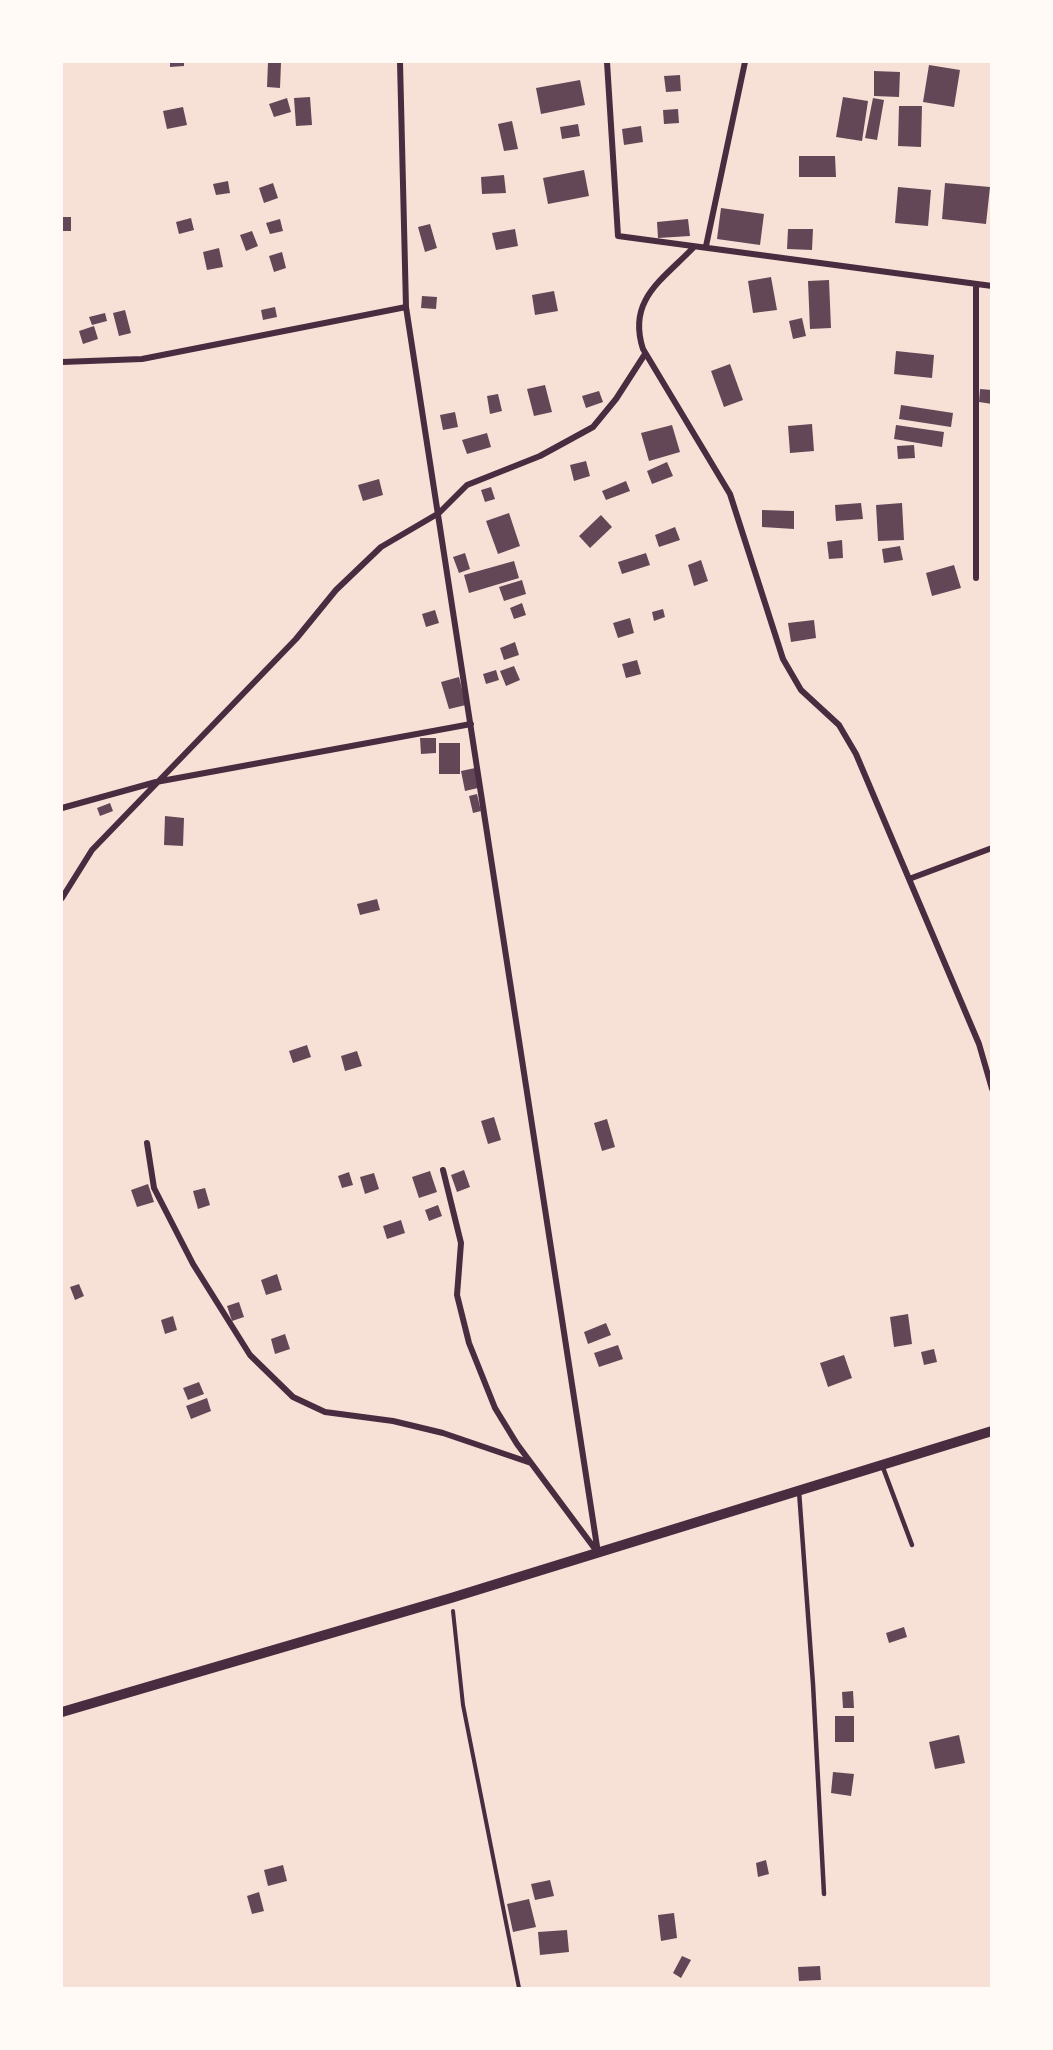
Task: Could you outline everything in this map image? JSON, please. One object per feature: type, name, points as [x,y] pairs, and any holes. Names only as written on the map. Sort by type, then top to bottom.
[{"type":"street","points":[[400,62],[406,307],[598,1554]]},
{"type":"street","points":[[607,62],[618,236],[693,248],[705,246],[992,286]]},
{"type":"street","points":[[705,246],[745,62]]},
{"type":"street","points":[[693,248],[649,292],[638,315],[637,331],[645,354],[730,494],[783,660],[801,690],[839,725],[856,754],[979,1044],[992,1089]]},
{"type":"street","points":[[976,284],[976,578]]},
{"type":"street","points":[[62,362],[142,359],[406,307]]},
{"type":"street","points":[[62,898],[92,850],[296,639],[336,590],[381,547],[439,513],[467,485],[540,456],[593,427],[616,399],[645,354]]},
{"type":"street","points":[[62,808],[156,782],[471,724]]},
{"type":"street","points":[[909,879],[992,848]]},
{"type":"street","points":[[147,1143],[153,1188],[193,1264],[249,1355],[292,1397],[325,1412],[393,1421],[443,1433],[531,1463]]},
{"type":"street","points":[[443,1170],[461,1243],[457,1295],[468,1342],[495,1407],[531,1463],[598,1554]]},
{"type":"street","points":[[62,1712],[598,1554],[992,1431]]},
{"type":"lane","points":[[882,1465],[912,1545]]},
{"type":"lane","points":[[799,1491],[813,1684],[824,1894]]},
{"type":"path","points":[[451,1598],[463,1705],[519,1989]]},
{"type":"building","points":[[170,62],[184,62],[184,66],[170,67]]},
{"type":"building","points":[[268,62],[281,63],[280,88],[267,87]]},
{"type":"building","points":[[929,65],[960,70],[954,107],[923,102]]},
{"type":"building","points":[[874,71],[900,72],[899,97],[874,96]]},
{"type":"building","points":[[680,75],[681,91],[666,92],[664,76]]},
{"type":"building","points":[[580,80],[585,105],[541,114],[536,88]]},
{"type":"building","points":[[310,97],[312,125],[296,126],[294,98]]},
{"type":"building","points":[[843,97],[868,101],[862,141],[836,137]]},
{"type":"building","points":[[287,98],[291,112],[274,117],[269,104]]},
{"type":"building","points":[[873,98],[884,100],[877,140],[865,138]]},
{"type":"building","points":[[899,106],[922,106],[921,147],[898,146]]},
{"type":"building","points":[[183,107],[187,125],[167,129],[163,111]]},
{"type":"building","points":[[678,109],[679,123],[664,124],[663,110]]},
{"type":"building","points":[[512,121],[518,149],[504,151],[498,124]]},
{"type":"building","points":[[578,124],[580,136],[562,139],[560,127]]},
{"type":"building","points":[[641,126],[643,142],[624,145],[622,129]]},
{"type":"building","points":[[799,156],[835,156],[836,177],[799,177]]},
{"type":"building","points":[[584,170],[589,196],[548,204],[543,178]]},
{"type":"building","points":[[504,175],[506,193],[482,194],[481,177]]},
{"type":"building","points":[[228,181],[230,193],[216,195],[213,184]]},
{"type":"building","points":[[273,183],[278,198],[264,203],[259,188]]},
{"type":"building","points":[[945,183],[990,187],[986,224],[942,219]]},
{"type":"building","points":[[898,187],[931,190],[928,226],[895,223]]},
{"type":"building","points":[[721,208],[764,214],[760,245],[717,239]]},
{"type":"building","points":[[62,217],[71,217],[71,231],[62,231]]},
{"type":"building","points":[[191,218],[194,230],[179,234],[176,222]]},
{"type":"building","points":[[280,219],[283,231],[270,234],[266,223]]},
{"type":"building","points":[[688,219],[690,236],[658,238],[657,222]]},
{"type":"building","points":[[430,224],[437,248],[425,252],[418,227]]},
{"type":"building","points":[[515,229],[518,246],[496,250],[492,233]]},
{"type":"building","points":[[788,229],[813,229],[812,250],[787,249]]},
{"type":"building","points":[[252,231],[258,246],[246,251],[240,235]]},
{"type":"building","points":[[219,248],[223,267],[207,270],[203,252]]},
{"type":"building","points":[[282,252],[286,268],[274,272],[269,256]]},
{"type":"building","points":[[771,277],[777,310],[753,313],[748,281]]},
{"type":"building","points":[[829,280],[831,328],[810,329],[808,281]]},
{"type":"building","points":[[554,291],[558,311],[535,315],[532,295]]},
{"type":"building","points":[[422,296],[437,297],[436,309],[421,308]]},
{"type":"building","points":[[275,307],[277,317],[263,320],[261,310]]},
{"type":"building","points":[[125,310],[131,333],[119,336],[113,313]]},
{"type":"building","points":[[105,313],[107,321],[92,325],[89,317]]},
{"type":"building","points":[[802,318],[806,336],[793,339],[789,321]]},
{"type":"building","points":[[94,326],[98,339],[83,344],[79,331]]},
{"type":"building","points":[[896,351],[934,355],[932,378],[894,374]]},
{"type":"building","points":[[730,364],[743,400],[724,407],[711,371]]},
{"type":"building","points":[[545,385],[552,412],[534,416],[527,389]]},
{"type":"building","points":[[980,389],[992,390],[992,404],[979,402]]},
{"type":"building","points":[[599,391],[603,402],[586,408],[582,396]]},
{"type":"building","points":[[498,394],[502,411],[490,414],[487,396]]},
{"type":"building","points":[[901,405],[953,413],[951,427],[899,419]]},
{"type":"building","points":[[455,412],[458,427],[443,430],[440,415]]},
{"type":"building","points":[[812,424],[814,451],[790,453],[788,426]]},
{"type":"building","points":[[672,425],[680,452],[649,461],[641,433]]},
{"type":"building","points":[[896,425],[944,432],[942,447],[894,439]]},
{"type":"building","points":[[487,433],[491,447],[467,454],[462,440]]},
{"type":"building","points":[[914,445],[915,458],[898,459],[897,446]]},
{"type":"building","points":[[586,461],[590,476],[574,481],[570,465]]},
{"type":"building","points":[[667,462],[673,476],[652,484],[647,471]]},
{"type":"building","points":[[379,479],[383,495],[363,501],[358,485]]},
{"type":"building","points":[[626,481],[630,491],[606,500],[602,491]]},
{"type":"building","points":[[491,487],[495,499],[485,502],[481,490]]},
{"type":"building","points":[[861,503],[863,519],[836,521],[835,505]]},
{"type":"building","points":[[902,503],[904,540],[878,541],[876,505]]},
{"type":"building","points":[[762,510],[794,511],[794,529],[762,527]]},
{"type":"building","points":[[509,513],[520,546],[498,554],[486,521]]},
{"type":"building","points":[[601,515],[612,527],[590,548],[579,536]]},
{"type":"building","points":[[675,527],[680,540],[659,547],[655,535]]},
{"type":"building","points":[[842,540],[843,558],[829,559],[827,542]]},
{"type":"building","points":[[900,546],[903,560],[884,563],[882,549]]},
{"type":"building","points":[[465,553],[470,569],[459,573],[453,557]]},
{"type":"building","points":[[646,553],[650,565],[622,574],[618,562]]},
{"type":"building","points":[[701,560],[708,581],[694,586],[688,565]]},
{"type":"building","points":[[514,561],[519,578],[469,593],[464,575]]},
{"type":"building","points":[[954,565],[961,588],[932,596],[926,573]]},
{"type":"building","points":[[522,580],[526,594],[504,601],[499,587]]},
{"type":"building","points":[[522,603],[526,615],[514,619],[510,608]]},
{"type":"building","points":[[663,609],[665,617],[654,621],[652,612]]},
{"type":"building","points":[[435,610],[439,623],[426,627],[422,614]]},
{"type":"building","points":[[630,618],[634,633],[618,638],[613,623]]},
{"type":"building","points":[[814,620],[816,638],[791,642],[788,623]]},
{"type":"building","points":[[515,642],[519,655],[504,660],[500,648]]},
{"type":"building","points":[[637,660],[641,674],[626,678],[622,664]]},
{"type":"building","points":[[514,666],[520,680],[506,686],[500,671]]},
{"type":"building","points":[[496,670],[499,680],[486,684],[483,674]]},
{"type":"building","points":[[459,677],[466,705],[449,709],[441,682]]},
{"type":"building","points":[[420,738],[436,738],[436,753],[421,754]]},
{"type":"building","points":[[439,743],[460,743],[460,774],[439,774]]},
{"type":"building","points":[[475,768],[478,788],[465,791],[461,771]]},
{"type":"building","points":[[477,794],[481,811],[473,813],[469,796]]},
{"type":"building","points":[[110,803],[113,811],[100,816],[97,808]]},
{"type":"building","points":[[165,816],[184,818],[183,846],[164,845]]},
{"type":"building","points":[[377,899],[380,910],[360,915],[357,904]]},
{"type":"building","points":[[307,1045],[311,1057],[293,1063],[289,1051]]},
{"type":"building","points":[[357,1051],[362,1066],[345,1071],[341,1056]]},
{"type":"building","points":[[494,1117],[501,1140],[488,1144],[481,1121]]},
{"type":"building","points":[[607,1119],[615,1147],[602,1151],[594,1123]]},
{"type":"building","points":[[464,1170],[470,1187],[457,1192],[451,1175]]},
{"type":"building","points":[[430,1171],[437,1192],[419,1198],[412,1177]]},
{"type":"building","points":[[349,1172],[353,1185],[342,1188],[338,1176]]},
{"type":"building","points":[[374,1173],[379,1189],[365,1194],[360,1177]]},
{"type":"building","points":[[148,1184],[154,1202],[137,1207],[131,1190]]},
{"type":"building","points":[[205,1188],[210,1205],[198,1209],[193,1191]]},
{"type":"building","points":[[438,1205],[442,1216],[429,1221],[425,1210]]},
{"type":"building","points":[[401,1220],[405,1233],[387,1239],[383,1226]]},
{"type":"building","points":[[277,1274],[282,1290],[266,1295],[261,1280]]},
{"type":"building","points":[[79,1284],[84,1296],[75,1300],[70,1287]]},
{"type":"building","points":[[239,1302],[244,1317],[232,1321],[227,1306]]},
{"type":"building","points":[[908,1314],[912,1344],[894,1347],[890,1317]]},
{"type":"building","points":[[173,1316],[177,1330],[165,1334],[161,1320]]},
{"type":"building","points":[[606,1323],[611,1335],[588,1344],[584,1332]]},
{"type":"building","points":[[285,1334],[290,1349],[275,1354],[271,1339]]},
{"type":"building","points":[[618,1345],[623,1359],[599,1367],[594,1353]]},
{"type":"building","points":[[934,1349],[937,1362],[924,1365],[921,1352]]},
{"type":"building","points":[[844,1355],[852,1378],[828,1387],[820,1363]]},
{"type":"building","points":[[199,1382],[204,1394],[188,1400],[183,1388]]},
{"type":"building","points":[[207,1398],[211,1411],[191,1419],[186,1406]]},
{"type":"building","points":[[904,1627],[907,1637],[889,1643],[886,1633]]},
{"type":"building","points":[[853,1691],[854,1708],[843,1708],[842,1692]]},
{"type":"building","points":[[835,1716],[854,1716],[854,1742],[835,1742]]},
{"type":"building","points":[[959,1735],[965,1763],[935,1769],[929,1742]]},
{"type":"building","points":[[833,1772],[854,1774],[851,1796],[831,1793]]},
{"type":"building","points":[[766,1860],[769,1874],[758,1877],[756,1863]]},
{"type":"building","points":[[283,1865],[287,1881],[268,1886],[264,1870]]},
{"type":"building","points":[[550,1880],[554,1896],[535,1900],[531,1884]]},
{"type":"building","points":[[259,1892],[264,1911],[252,1914],[247,1896]]},
{"type":"building","points":[[529,1899],[536,1927],[513,1932],[507,1904]]},
{"type":"building","points":[[674,1913],[677,1938],[661,1941],[658,1915]]},
{"type":"building","points":[[567,1930],[569,1952],[540,1955],[538,1932]]},
{"type":"building","points":[[682,1956],[691,1960],[681,1978],[673,1973]]},
{"type":"building","points":[[820,1966],[821,1980],[799,1981],[798,1967]]}]
